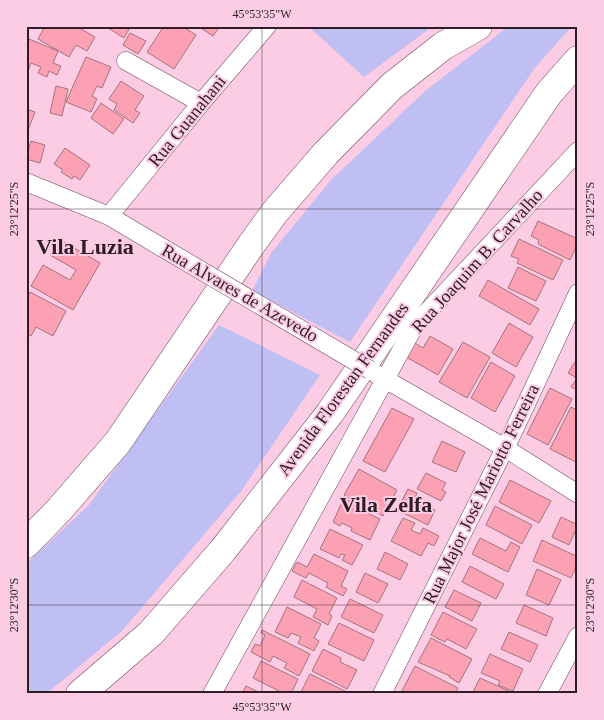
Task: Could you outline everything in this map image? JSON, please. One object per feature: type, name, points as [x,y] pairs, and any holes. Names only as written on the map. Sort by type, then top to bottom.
[{"type":"highway","points":[[26,544],[59,510],[118,442],[275,212],[326,153],[392,86],[466,26]]},
{"type":"highway","points":[[443,46],[478,26]]},
{"type":"highway","name":"Avenida Florestan Fernandes","points":[[80,694],[151,633],[223,550],[330,413],[549,93],[578,60]]},
{"type":"street","name":"Rua Guanahani","points":[[109,216],[200,103],[267,26]]},
{"type":"street","points":[[126,61],[200,103]]},
{"type":"street","name":"Rua Joaquim B. Carvalho","points":[[212,694],[415,325],[578,151]]},
{"type":"street","name":"Rua Alvares de Azevedo","points":[[26,182],[109,216],[505,448],[578,494]]},
{"type":"street","name":"Rua Major José Mariotto Ferreira","points":[[382,694],[505,448],[578,292]]},
{"type":"street","points":[[547,694],[578,636]]},
{"type":"shaded area","points":[[308,26],[433,26],[364,77]]},
{"type":"shaded area","points":[[509,26],[572,26],[534,69],[350,342],[252,291],[271,253],[331,180],[424,92]]},
{"type":"shaded area","points":[[219,325],[320,375],[242,490],[122,631],[46,694],[26,694],[26,564],[89,505]]},
{"type":"building","points":[[45,26],[76,26],[95,37],[87,51],[76,45],[69,57],[38,39]]},
{"type":"building","points":[[105,26],[131,26],[124,38]]},
{"type":"building","points":[[164,26],[182,26],[196,35],[174,69],[147,52]]},
{"type":"building","points":[[198,26],[220,26],[213,36]]},
{"type":"building","points":[[130,33],[146,41],[138,54],[123,45]]},
{"type":"building","points":[[29,39],[58,51],[53,63],[61,66],[57,75],[49,71],[47,77],[38,73],[41,67],[31,63],[28,71],[26,70],[26,44]]},
{"type":"building","points":[[86,57],[111,67],[102,88],[97,86],[92,96],[97,99],[91,112],[66,102]]},
{"type":"building","points":[[121,81],[144,96],[135,110],[140,113],[133,123],[114,110],[117,104],[109,99]]},
{"type":"building","points":[[56,86],[68,89],[62,116],[50,113]]},
{"type":"building","points":[[101,103],[124,119],[113,134],[91,118]]},
{"type":"building","points":[[26,109],[35,112],[27,133],[26,133]]},
{"type":"building","points":[[31,141],[45,145],[40,163],[26,159]]},
{"type":"building","points":[[65,148],[90,165],[80,180],[74,176],[72,179],[61,172],[63,170],[54,164]]},
{"type":"building","points":[[538,221],[578,239],[570,260],[538,244],[539,240],[531,236]]},
{"type":"building","points":[[59,239],[100,263],[73,310],[31,286],[43,265],[70,280],[76,270],[50,255]]},
{"type":"building","points":[[519,239],[563,260],[553,280],[517,263],[519,259],[511,256]]},
{"type":"building","points":[[518,267],[546,281],[536,301],[508,288]]},
{"type":"building","points":[[488,280],[539,309],[530,325],[479,296]]},
{"type":"building","points":[[30,292],[66,311],[53,336],[36,327],[31,336],[26,333],[26,299]]},
{"type":"building","points":[[509,323],[533,337],[516,367],[492,353]]},
{"type":"building","points":[[430,336],[453,349],[438,375],[406,357],[415,343],[423,348]]},
{"type":"building","points":[[463,342],[490,357],[467,398],[439,382]]},
{"type":"building","points":[[491,362],[515,376],[495,412],[471,398]]},
{"type":"building","points":[[575,362],[578,363],[578,390],[571,387],[577,378],[568,373]]},
{"type":"building","points":[[550,388],[572,399],[548,445],[527,434]]},
{"type":"building","points":[[571,407],[578,411],[578,463],[550,449]]},
{"type":"building","points":[[392,408],[414,419],[385,472],[363,461]]},
{"type":"building","points":[[442,441],[465,452],[456,472],[432,462]]},
{"type":"building","points":[[359,469],[397,490],[383,516],[344,495]]},
{"type":"building","points":[[426,473],[446,483],[442,490],[446,492],[441,501],[417,489]]},
{"type":"building","points":[[510,480],[551,501],[539,523],[499,502]]},
{"type":"building","points":[[408,489],[417,493],[414,500],[435,510],[428,525],[397,510]]},
{"type":"building","points":[[344,498],[356,504],[355,507],[380,519],[370,540],[351,531],[352,528],[342,523],[340,526],[333,522]]},
{"type":"building","points":[[495,506],[532,525],[522,544],[486,525]]},
{"type":"building","points":[[561,517],[578,525],[569,545],[552,537]]},
{"type":"building","points":[[403,518],[415,523],[411,530],[420,534],[423,528],[439,536],[434,546],[428,543],[421,556],[391,541]]},
{"type":"building","points":[[330,529],[363,545],[352,565],[342,560],[345,555],[341,554],[339,558],[320,549]]},
{"type":"building","points":[[480,538],[506,551],[511,542],[520,547],[508,572],[472,554]]},
{"type":"building","points":[[542,540],[578,557],[578,563],[571,578],[533,561]]},
{"type":"building","points":[[385,552],[408,564],[400,580],[377,569]]},
{"type":"building","points":[[314,554],[348,571],[341,586],[347,589],[343,596],[326,587],[328,583],[309,573],[306,578],[292,571],[297,562],[307,567]]},
{"type":"building","points":[[470,566],[504,584],[496,599],[462,582]]},
{"type":"building","points":[[537,569],[561,580],[549,605],[526,595]]},
{"type":"building","points":[[365,573],[388,584],[378,603],[356,592]]},
{"type":"building","points":[[302,580],[337,598],[329,614],[332,616],[328,625],[313,617],[317,609],[294,597]]},
{"type":"building","points":[[454,590],[481,603],[472,621],[445,607]]},
{"type":"building","points":[[350,599],[383,615],[374,633],[341,617]]},
{"type":"building","points":[[524,605],[553,618],[546,636],[516,623]]},
{"type":"building","points":[[287,607],[321,624],[314,638],[319,641],[314,651],[298,643],[301,637],[291,633],[288,638],[275,632]]},
{"type":"building","points":[[443,612],[477,629],[466,649],[447,639],[445,642],[431,635]]},
{"type":"building","points":[[339,623],[374,640],[364,661],[328,644]]},
{"type":"building","points":[[262,630],[310,654],[299,676],[284,668],[287,663],[273,656],[270,662],[251,652],[255,644],[260,646],[265,635],[261,633]]},
{"type":"building","points":[[509,632],[538,645],[530,662],[501,649]]},
{"type":"building","points":[[431,638],[472,659],[459,683],[450,676],[418,662]]},
{"type":"building","points":[[323,649],[341,658],[340,662],[357,670],[347,689],[312,671]]},
{"type":"building","points":[[490,654],[523,669],[513,691],[498,685],[500,681],[481,673]]},
{"type":"building","points":[[261,661],[298,679],[291,694],[285,694],[253,678]]},
{"type":"building","points":[[415,666],[458,688],[455,694],[409,694],[402,691]]},
{"type":"building","points":[[310,674],[349,693],[349,694],[300,694]]},
{"type":"building","points":[[480,678],[511,692],[510,694],[472,694]]},
{"type":"building","points":[[246,686],[263,694],[242,694]]},
{"type":"district","name":"Vila Luzia","points":[[85,246]]},
{"type":"district","name":"Vila Zelfa","points":[[386,504]]}]
